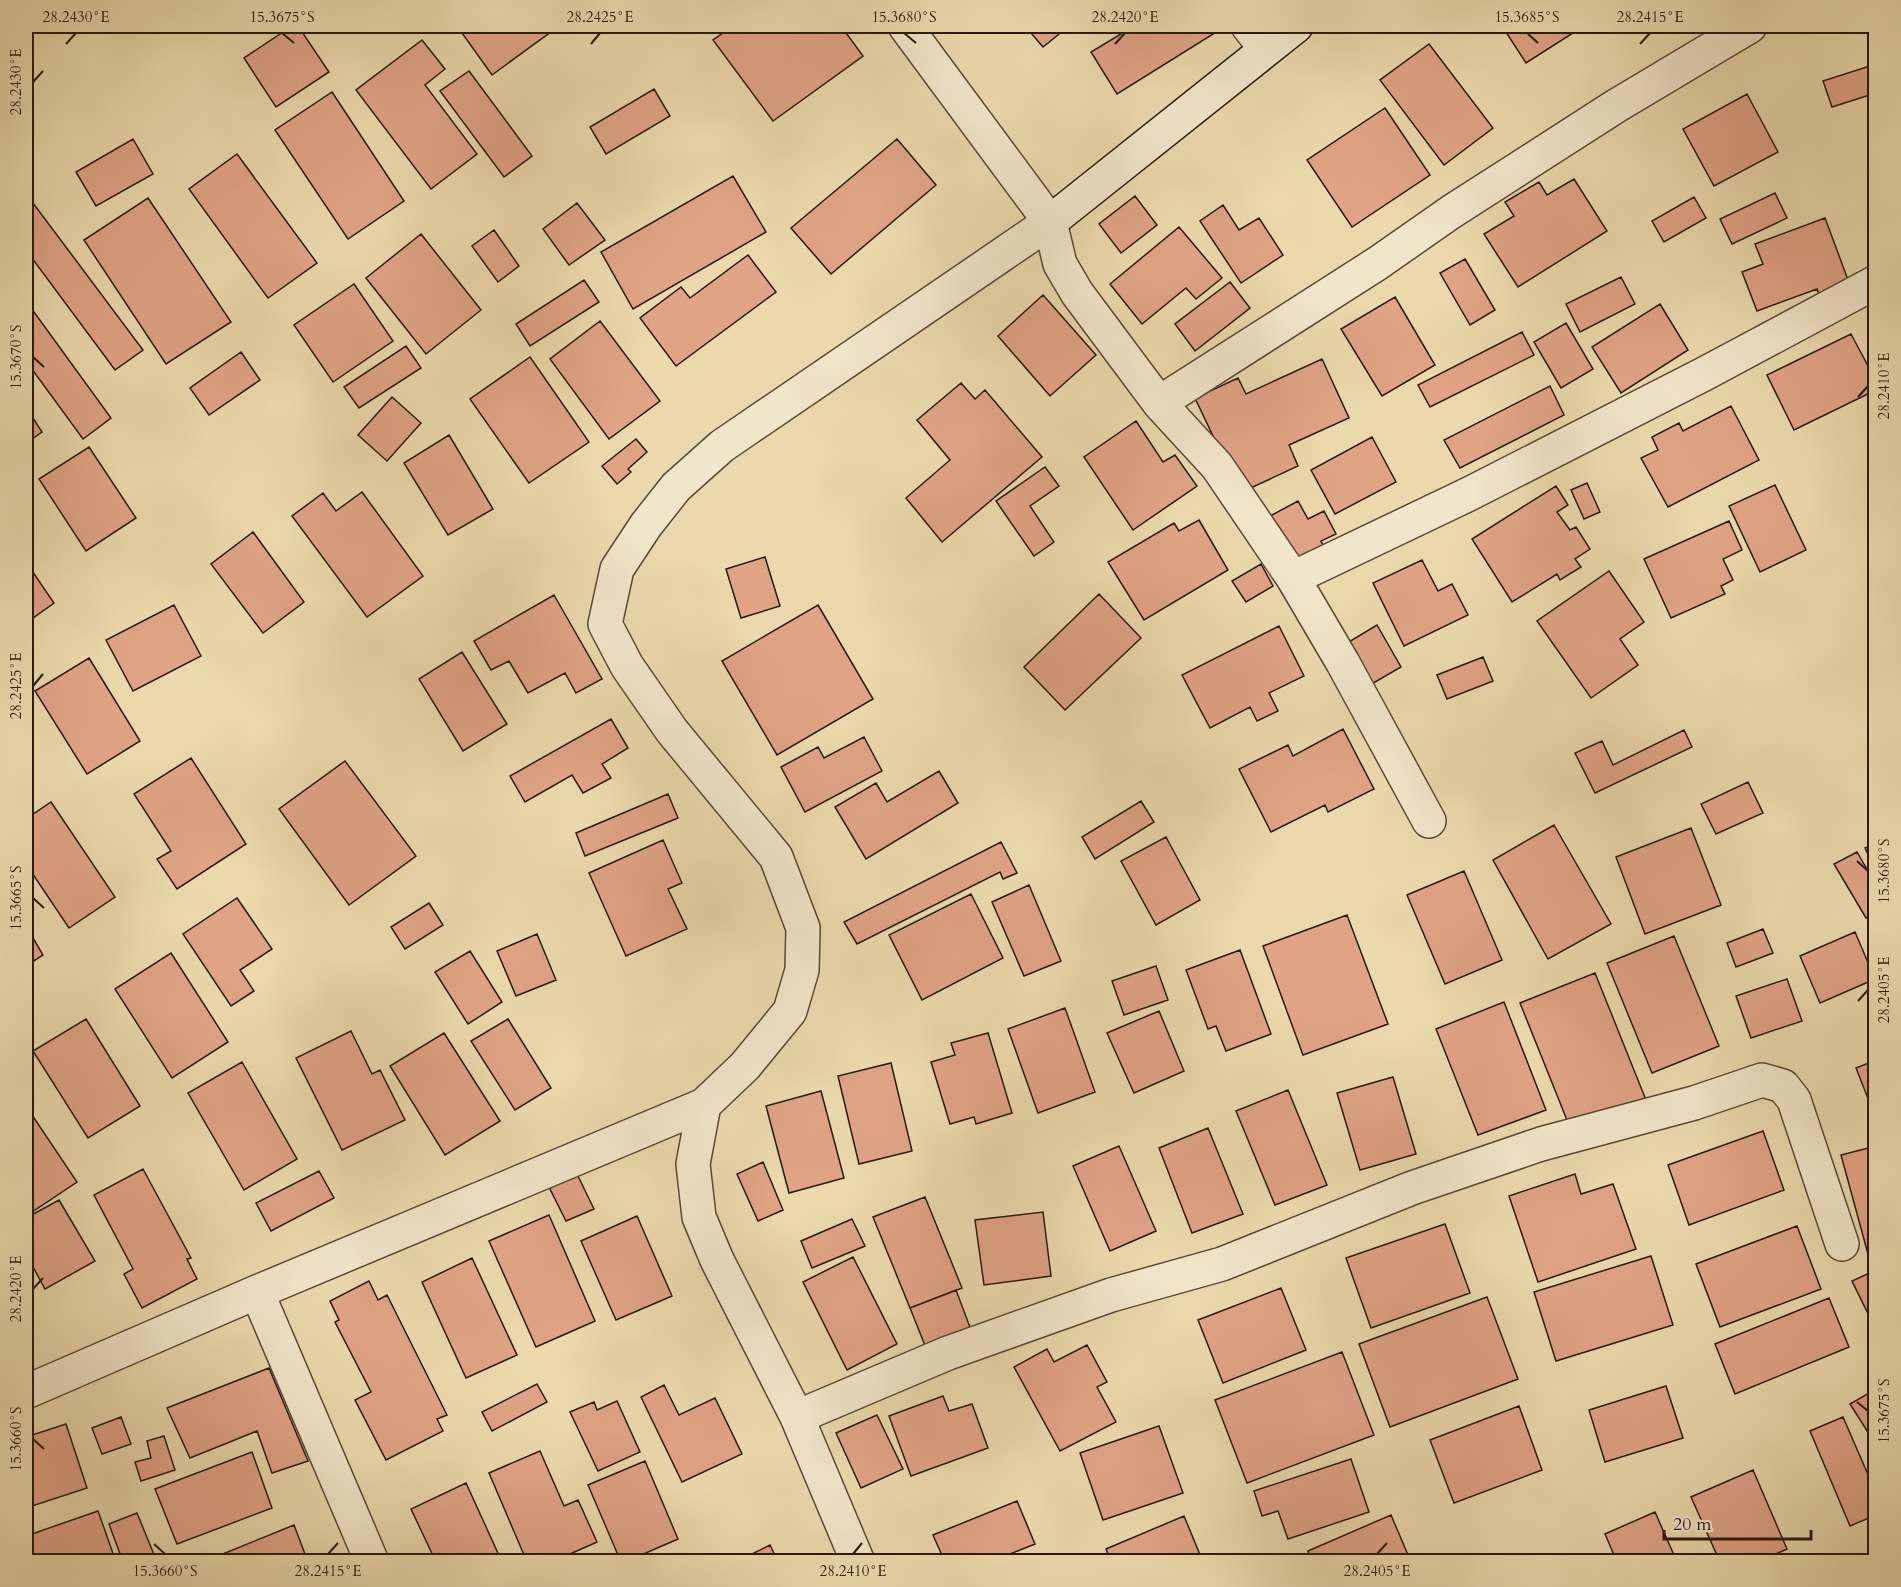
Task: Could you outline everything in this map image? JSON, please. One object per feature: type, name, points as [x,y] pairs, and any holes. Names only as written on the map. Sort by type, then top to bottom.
[{"type":"street","points":[[905,26],[1050,222],[1060,264],[1077,294],[1160,403],[1217,466],[1293,578],[1343,663],[1429,821]]},
{"type":"street","points":[[26,1392],[257,1292],[704,1105],[746,1066],[790,1011],[802,970],[803,928],[776,857],[672,731],[627,666],[605,624],[617,569],[646,525],[676,487],[722,446],[1050,222],[1257,37],[1296,26]]},
{"type":"street","points":[[1160,403],[1616,106],[1750,26]]},
{"type":"street","points":[[1293,578],[1468,494],[1704,374],[1875,282]]},
{"type":"street","points":[[797,1417],[948,1353],[1111,1295],[1222,1264],[1423,1184],[1541,1144],[1694,1102],[1762,1080],[1783,1086],[1794,1100],[1842,1244]]},
{"type":"street","points":[[704,1105],[693,1164],[699,1218],[717,1260],[797,1417],[858,1562]]},
{"type":"street","points":[[257,1292],[372,1562]]},
{"type":"building","points":[[292,26],[298,26],[329,72],[276,107],[244,58]]},
{"type":"building","points":[[457,26],[559,26],[492,75]]},
{"type":"building","points":[[733,26],[820,26],[824,31],[831,26],[841,26],[863,56],[773,121],[713,40]]},
{"type":"building","points":[[1025,26],[1069,26],[1043,47]]},
{"type":"building","points":[[1134,26],[1226,26],[1117,94],[1091,52]]},
{"type":"building","points":[[1502,26],[1584,26],[1526,63]]},
{"type":"building","points":[[422,40],[445,69],[425,85],[477,154],[431,189],[356,90]]},
{"type":"building","points":[[1429,44],[1493,128],[1444,165],[1380,80]]},
{"type":"building","points":[[1876,64],[1876,93],[1832,107],[1823,81]]},
{"type":"building","points":[[469,71],[532,156],[504,177],[440,91]]},
{"type":"building","points":[[654,89],[670,116],[606,154],[590,127]]},
{"type":"building","points":[[332,92],[404,201],[348,239],[275,130]]},
{"type":"building","points":[[1747,94],[1778,152],[1714,186],[1683,129]]},
{"type":"building","points":[[1385,108],[1430,175],[1352,227],[1307,160]]},
{"type":"building","points":[[133,139],[153,174],[96,206],[76,172]]},
{"type":"building","points":[[897,139],[936,185],[831,274],[791,228]]},
{"type":"building","points":[[237,154],[317,263],[268,298],[189,189]]},
{"type":"building","points":[[733,176],[766,232],[633,309],[601,252]]},
{"type":"building","points":[[1574,179],[1607,231],[1518,287],[1484,234],[1514,216],[1505,202],[1539,182],[1547,195]]},
{"type":"building","points":[[1775,193],[1787,218],[1732,244],[1720,219]]},
{"type":"building","points":[[1135,196],[1157,225],[1121,253],[1099,224]]},
{"type":"building","points":[[1694,197],[1706,218],[1664,242],[1652,221]]},
{"type":"building","points":[[148,198],[231,322],[166,364],[84,240]]},
{"type":"building","points":[[30,199],[143,350],[115,370],[26,250],[26,202]]},
{"type":"building","points":[[577,203],[605,240],[569,265],[543,229]]},
{"type":"building","points":[[1223,205],[1239,230],[1259,218],[1283,255],[1241,283],[1200,221]]},
{"type":"building","points":[[1825,218],[1851,288],[1821,300],[1817,289],[1757,311],[1742,272],[1763,264],[1755,244]]},
{"type":"building","points":[[1179,227],[1222,278],[1196,299],[1186,288],[1142,324],[1110,284]]},
{"type":"building","points":[[494,230],[519,266],[498,282],[472,246]]},
{"type":"building","points":[[421,234],[481,310],[426,354],[366,278]]},
{"type":"building","points":[[748,255],[776,292],[676,366],[640,318],[681,287],[690,298]]},
{"type":"building","points":[[1465,259],[1495,310],[1470,325],[1440,273]]},
{"type":"building","points":[[1621,277],[1635,304],[1580,332],[1566,304]]},
{"type":"building","points":[[584,280],[599,302],[530,346],[516,324]]},
{"type":"building","points":[[1230,282],[1250,308],[1195,351],[1175,324]]},
{"type":"building","points":[[354,284],[393,341],[333,382],[294,325]]},
{"type":"building","points":[[1043,295],[1096,355],[1050,396],[998,336]]},
{"type":"building","points":[[1395,297],[1435,365],[1382,396],[1341,329]]},
{"type":"building","points":[[26,301],[111,418],[83,439],[26,361]]},
{"type":"building","points":[[1660,304],[1688,350],[1621,393],[1592,347]]},
{"type":"building","points":[[600,321],[660,401],[609,439],[550,359]]},
{"type":"building","points":[[1566,323],[1593,369],[1561,388],[1534,342]]},
{"type":"building","points":[[1522,332],[1534,355],[1430,407],[1418,385]]},
{"type":"building","points":[[1851,334],[1876,381],[1876,390],[1794,430],[1767,375]]},
{"type":"building","points":[[406,346],[421,368],[359,408],[344,387]]},
{"type":"building","points":[[241,352],[260,380],[209,415],[190,388]]},
{"type":"building","points":[[530,357],[589,442],[529,483],[470,399]]},
{"type":"building","points":[[1322,359],[1349,418],[1289,445],[1298,466],[1240,493],[1195,398],[1238,378],[1246,394]]},
{"type":"building","points":[[961,383],[975,399],[985,390],[1042,457],[942,542],[906,498],[950,460],[917,420]]},
{"type":"building","points":[[1550,386],[1564,415],[1460,468],[1444,440]]},
{"type":"building","points":[[392,397],[421,423],[387,461],[358,435]]},
{"type":"building","points":[[1731,406],[1759,460],[1668,507],[1641,458],[1658,450],[1652,437],[1679,423],[1683,431]]},
{"type":"building","points":[[26,407],[42,432],[26,443]]},
{"type":"building","points":[[1136,421],[1163,462],[1175,455],[1197,486],[1133,530],[1084,457]]},
{"type":"building","points":[[449,435],[493,509],[448,535],[404,463]]},
{"type":"building","points":[[1372,437],[1396,482],[1335,514],[1311,470]]},
{"type":"building","points":[[636,439],[647,452],[628,469],[631,472],[617,484],[602,466]]},
{"type":"building","points":[[89,447],[136,518],[86,551],[39,479]]},
{"type":"building","points":[[1045,467],[1059,486],[1030,506],[1054,542],[1034,556],[996,501]]},
{"type":"building","points":[[1587,483],[1600,512],[1584,519],[1571,490]]},
{"type":"building","points":[[1775,485],[1806,550],[1760,572],[1729,506]]},
{"type":"building","points":[[1556,486],[1568,505],[1557,512],[1570,530],[1576,527],[1590,549],[1575,559],[1581,567],[1560,580],[1557,574],[1512,602],[1472,539]]},
{"type":"building","points":[[362,492],[423,576],[367,617],[292,516],[323,493],[336,511]]},
{"type":"building","points":[[1298,501],[1308,519],[1324,511],[1336,534],[1321,541],[1324,547],[1295,563],[1270,516]]},
{"type":"building","points":[[1199,520],[1228,570],[1144,620],[1108,562],[1174,523],[1179,531]]},
{"type":"building","points":[[1729,521],[1742,550],[1723,559],[1733,580],[1721,586],[1725,594],[1671,618],[1644,559]]},
{"type":"building","points":[[253,532],[304,602],[263,633],[211,564]]},
{"type":"building","points":[[765,557],[780,606],[741,618],[726,569]]},
{"type":"building","points":[[1422,560],[1438,591],[1452,584],[1468,615],[1404,646],[1373,583]]},
{"type":"building","points":[[26,562],[54,603],[26,623]]},
{"type":"building","points":[[1261,564],[1273,586],[1246,602],[1232,581]]},
{"type":"building","points":[[1609,571],[1644,622],[1620,639],[1638,665],[1591,698],[1537,621]]},
{"type":"building","points":[[1099,594],[1141,638],[1065,710],[1024,667]]},
{"type":"building","points":[[554,595],[602,679],[576,693],[565,673],[528,693],[509,661],[491,670],[474,641]]},
{"type":"building","points":[[174,605],[201,656],[133,691],[106,640]]},
{"type":"building","points":[[818,605],[873,699],[777,755],[722,661]]},
{"type":"building","points":[[1377,625],[1401,667],[1370,685],[1347,643]]},
{"type":"building","points":[[1279,626],[1304,676],[1269,693],[1278,711],[1257,721],[1250,707],[1210,728],[1182,675]]},
{"type":"building","points":[[462,652],[507,724],[463,751],[419,679]]},
{"type":"building","points":[[1483,657],[1493,681],[1447,699],[1437,675]]},
{"type":"building","points":[[89,658],[140,741],[87,774],[35,691]]},
{"type":"building","points":[[611,719],[628,748],[602,764],[611,778],[583,793],[572,775],[525,802],[510,776]]},
{"type":"building","points":[[1343,729],[1374,789],[1328,812],[1325,805],[1271,832],[1239,769],[1288,745],[1293,756]]},
{"type":"building","points":[[1684,730],[1692,747],[1595,793],[1575,753],[1602,741],[1613,765]]},
{"type":"building","points":[[864,737],[882,771],[805,812],[781,767],[818,747],[824,758]]},
{"type":"building","points":[[191,758],[246,844],[177,889],[157,859],[171,851],[134,794]]},
{"type":"building","points":[[345,761],[416,856],[349,905],[279,809]]},
{"type":"building","points":[[939,771],[958,803],[866,859],[835,807],[876,783],[887,802]]},
{"type":"building","points":[[1748,782],[1763,813],[1716,834],[1701,804]]},
{"type":"building","points":[[668,794],[678,818],[585,856],[576,833]]},
{"type":"building","points":[[1141,801],[1154,822],[1095,859],[1082,837]]},
{"type":"building","points":[[51,802],[115,897],[69,928],[26,864],[26,819]]},
{"type":"building","points":[[1554,825],[1611,924],[1548,959],[1493,860]]},
{"type":"building","points":[[1691,828],[1721,905],[1645,934],[1616,857]]},
{"type":"building","points":[[1166,837],[1200,900],[1156,925],[1121,861]]},
{"type":"building","points":[[663,840],[682,883],[668,889],[687,929],[626,956],[589,873]]},
{"type":"building","points":[[1001,842],[1017,873],[1003,879],[1000,872],[857,944],[844,922]]},
{"type":"building","points":[[1876,844],[1876,872],[1865,848]]},
{"type":"building","points":[[1857,852],[1876,885],[1876,913],[1866,918],[1834,864]]},
{"type":"building","points":[[1464,871],[1502,960],[1445,984],[1407,895]]},
{"type":"building","points":[[1029,885],[1061,961],[1024,976],[992,902]]},
{"type":"building","points":[[971,894],[1003,958],[922,1000],[889,935]]},
{"type":"building","points":[[237,898],[272,949],[240,970],[254,991],[231,1006],[183,934]]},
{"type":"building","points":[[429,903],[443,925],[405,949],[391,927]]},
{"type":"building","points":[[1347,915],[1388,1024],[1303,1055],[1263,946]]},
{"type":"building","points":[[26,926],[43,955],[26,966]]},
{"type":"building","points":[[1763,929],[1773,953],[1736,967],[1727,943]]},
{"type":"building","points":[[1855,932],[1875,979],[1820,1003],[1800,956]]},
{"type":"building","points":[[537,934],[556,980],[516,996],[497,951]]},
{"type":"building","points":[[1674,936],[1719,1046],[1652,1073],[1607,963]]},
{"type":"building","points":[[1240,950],[1271,1034],[1226,1051],[1216,1026],[1208,1029],[1186,970]]},
{"type":"building","points":[[470,951],[502,1002],[468,1024],[435,972]]},
{"type":"building","points":[[171,953],[228,1042],[172,1078],[115,989]]},
{"type":"building","points":[[1156,966],[1168,1000],[1124,1015],[1112,981]]},
{"type":"building","points":[[1595,973],[1646,1100],[1571,1130],[1520,1003]]},
{"type":"building","points":[[1787,979],[1802,1021],[1751,1038],[1736,996]]},
{"type":"building","points":[[1504,1002],[1546,1110],[1478,1135],[1436,1029]]},
{"type":"building","points":[[1065,1008],[1095,1092],[1038,1113],[1008,1029]]},
{"type":"building","points":[[1159,1011],[1184,1071],[1134,1093],[1107,1033]]},
{"type":"building","points":[[86,1019],[140,1106],[88,1138],[33,1051]]},
{"type":"building","points":[[508,1019],[551,1088],[515,1110],[471,1041]]},
{"type":"building","points":[[351,1031],[372,1074],[380,1070],[405,1120],[342,1150],[296,1058]]},
{"type":"building","points":[[444,1033],[500,1121],[445,1155],[390,1066]]},
{"type":"building","points":[[988,1033],[1012,1113],[976,1124],[974,1117],[950,1124],[931,1062],[955,1055],[951,1043]]},
{"type":"building","points":[[1876,1060],[1876,1119],[1856,1068]]},
{"type":"building","points":[[242,1062],[297,1159],[244,1190],[188,1093]]},
{"type":"building","points":[[891,1063],[912,1151],[859,1164],[838,1076]]},
{"type":"building","points":[[1393,1077],[1416,1154],[1360,1170],[1337,1093]]},
{"type":"building","points":[[1288,1090],[1327,1185],[1275,1205],[1236,1111]]},
{"type":"building","points":[[821,1091],[844,1178],[789,1193],[766,1106]]},
{"type":"building","points":[[32,1115],[77,1182],[26,1216],[26,1120]]},
{"type":"building","points":[[1208,1128],[1243,1214],[1192,1233],[1159,1148]]},
{"type":"building","points":[[1763,1131],[1784,1190],[1689,1225],[1668,1165]]},
{"type":"building","points":[[1119,1146],[1156,1231],[1110,1251],[1073,1166]]},
{"type":"building","points":[[1876,1146],[1876,1252],[1868,1254],[1841,1155]]},
{"type":"building","points":[[763,1162],[783,1210],[758,1221],[737,1174]]},
{"type":"building","points":[[143,1169],[191,1258],[187,1259],[197,1279],[142,1308],[124,1274],[133,1269],[94,1195]]},
{"type":"building","points":[[319,1171],[334,1198],[271,1231],[256,1203]]},
{"type":"building","points":[[577,1174],[594,1209],[566,1221],[549,1187]]},
{"type":"building","points":[[1575,1174],[1581,1194],[1613,1184],[1636,1249],[1538,1282],[1509,1196]]},
{"type":"building","points":[[925,1197],[962,1288],[910,1308],[873,1217]]},
{"type":"building","points":[[59,1200],[95,1261],[45,1289],[26,1254],[26,1218]]},
{"type":"building","points":[[1043,1212],[1051,1276],[984,1285],[975,1220]]},
{"type":"building","points":[[549,1215],[595,1321],[536,1347],[489,1241]]},
{"type":"building","points":[[637,1216],[672,1296],[616,1320],[581,1241]]},
{"type":"building","points":[[852,1219],[865,1246],[812,1268],[801,1241]]},
{"type":"building","points":[[1445,1224],[1470,1293],[1371,1328],[1346,1258]]},
{"type":"building","points":[[1797,1226],[1821,1289],[1720,1327],[1696,1264]]},
{"type":"building","points":[[1651,1256],[1673,1325],[1556,1361],[1534,1292]]},
{"type":"building","points":[[853,1257],[897,1344],[847,1370],[803,1282]]},
{"type":"building","points":[[472,1258],[517,1355],[466,1378],[422,1282]]},
{"type":"building","points":[[1876,1270],[1876,1330],[1852,1281]]},
{"type":"building","points":[[369,1281],[378,1300],[387,1295],[447,1415],[437,1419],[443,1431],[386,1460],[355,1400],[371,1392],[335,1322],[339,1320],[330,1301]]},
{"type":"building","points":[[1281,1288],[1306,1350],[1223,1383],[1198,1320]]},
{"type":"building","points":[[956,1290],[971,1330],[926,1348],[910,1308]]},
{"type":"building","points":[[1487,1297],[1518,1379],[1390,1427],[1359,1344]]},
{"type":"building","points":[[1829,1298],[1849,1347],[1735,1394],[1715,1344]]},
{"type":"building","points":[[1087,1345],[1107,1382],[1097,1387],[1116,1422],[1060,1451],[1014,1367],[1047,1349],[1054,1362]]},
{"type":"building","points":[[1342,1352],[1374,1435],[1247,1483],[1215,1400]]},
{"type":"building","points":[[269,1368],[308,1461],[272,1473],[257,1431],[190,1458],[167,1408]]},
{"type":"building","points":[[537,1384],[547,1402],[492,1431],[482,1412]]},
{"type":"building","points":[[664,1385],[679,1415],[715,1398],[742,1454],[682,1482],[641,1397]]},
{"type":"building","points":[[1666,1386],[1683,1438],[1605,1462],[1589,1410]]},
{"type":"building","points":[[1876,1389],[1876,1445],[1850,1404]]},
{"type":"building","points":[[943,1396],[949,1411],[972,1404],[988,1448],[911,1476],[889,1416]]},
{"type":"building","points":[[617,1401],[640,1452],[598,1471],[570,1412],[594,1402],[597,1410]]},
{"type":"building","points":[[1519,1406],[1542,1470],[1454,1503],[1430,1440]]},
{"type":"building","points":[[877,1415],[903,1469],[861,1488],[836,1433]]},
{"type":"building","points":[[121,1417],[131,1444],[102,1454],[92,1428]]},
{"type":"building","points":[[1843,1417],[1876,1493],[1876,1515],[1850,1526],[1810,1431]]},
{"type":"building","points":[[66,1424],[87,1488],[26,1508],[26,1437]]},
{"type":"building","points":[[1159,1426],[1183,1493],[1103,1520],[1080,1453]]},
{"type":"building","points":[[164,1436],[175,1470],[141,1481],[135,1462],[151,1458],[147,1441]]},
{"type":"building","points":[[540,1451],[564,1506],[578,1500],[597,1542],[552,1562],[527,1562],[489,1473]]},
{"type":"building","points":[[252,1452],[272,1508],[177,1544],[155,1489]]},
{"type":"building","points":[[1351,1459],[1369,1512],[1288,1539],[1278,1511],[1262,1516],[1254,1491]]},
{"type":"building","points":[[645,1461],[678,1539],[621,1562],[588,1485]]},
{"type":"building","points":[[1753,1470],[1787,1549],[1758,1562],[1720,1562],[1691,1497]]},
{"type":"building","points":[[466,1483],[502,1562],[436,1562],[411,1509]]},
{"type":"building","points":[[1017,1501],[1035,1544],[990,1562],[945,1562],[933,1535]]},
{"type":"building","points":[[98,1511],[116,1562],[26,1562],[26,1536]]},
{"type":"building","points":[[1655,1512],[1677,1562],[1617,1562],[1605,1534]]},
{"type":"building","points":[[137,1513],[157,1562],[123,1562],[109,1524]]},
{"type":"building","points":[[1391,1515],[1411,1562],[1312,1562],[1308,1551]]},
{"type":"building","points":[[1184,1516],[1203,1562],[1111,1562],[1106,1549]]},
{"type":"building","points":[[294,1525],[308,1562],[203,1562]]},
{"type":"building","points":[[770,1545],[778,1562],[736,1562]]}]
